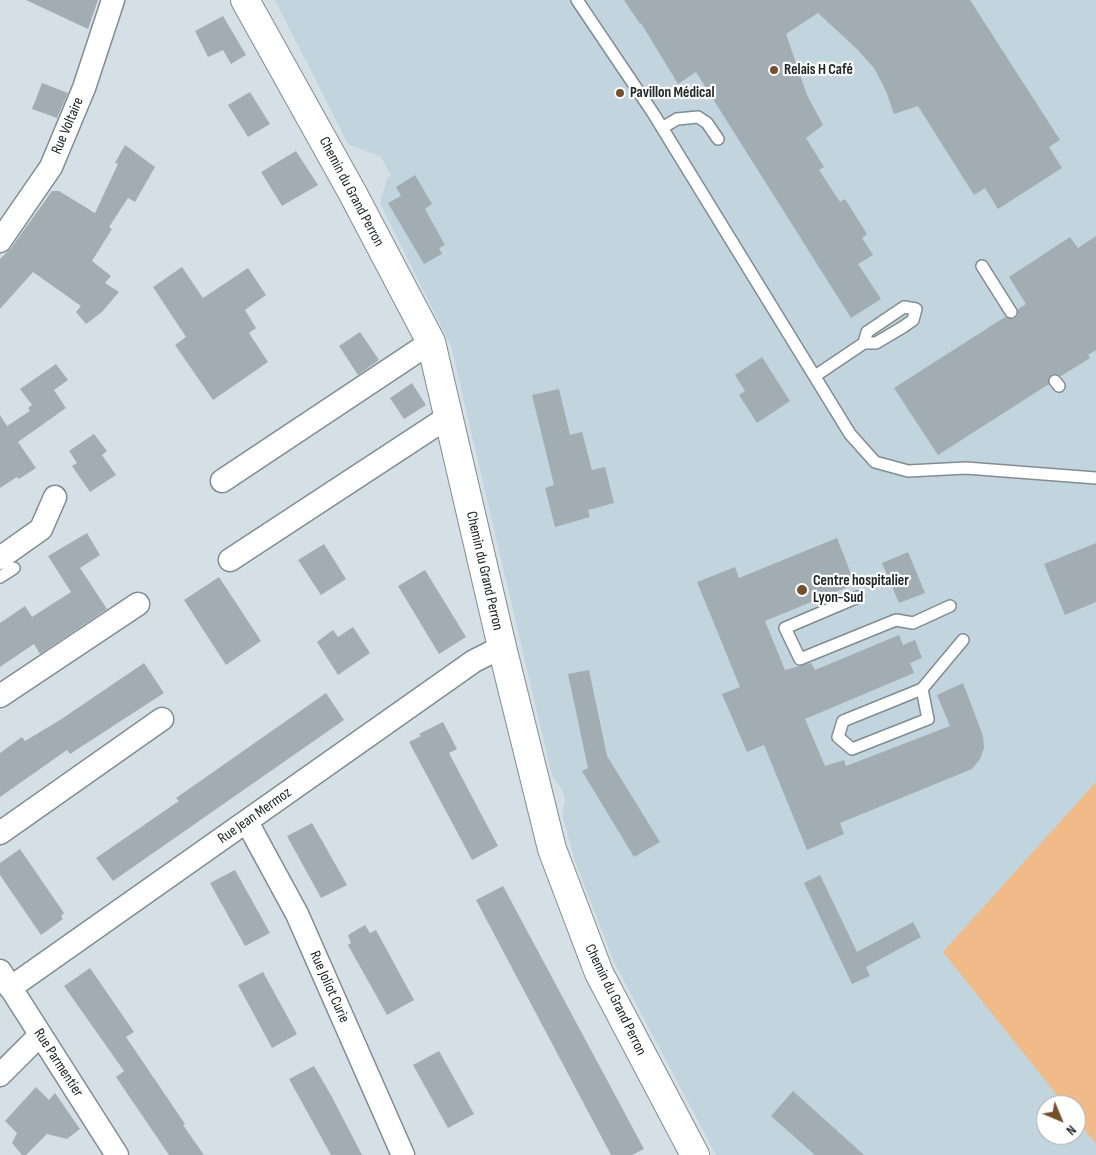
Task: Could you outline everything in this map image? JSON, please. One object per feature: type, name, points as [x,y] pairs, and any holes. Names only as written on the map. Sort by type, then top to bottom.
[{"type":"street","name":"Rue Voltaire","points":[[0,241],[51,167],[84,88],[113,0]]},
{"type":"street","name":"Chemin du Grand Perron","points":[[244,0],[352,192],[431,342],[502,647],[552,849],[577,920],[599,973],[695,1155]]},
{"type":"street","points":[[222,481],[431,342]]},
{"type":"street","points":[[230,560],[448,417]]},
{"type":"street","points":[[7,563],[41,529],[55,497]]},
{"type":"street","points":[[0,696],[138,604]]},
{"type":"street","name":"Rue Jean Mermoz","points":[[5,980],[247,822],[474,661],[502,647]]},
{"type":"street","points":[[0,833],[162,718]]},
{"type":"street","name":"Rue Joliot Curie","points":[[247,822],[297,914],[403,1155]]},
{"type":"street","name":"Rue Parmentier","points":[[5,980],[117,1155]]},
{"type":"street","points":[[0,1075],[40,1035]]},
{"type":"lane","points":[[577,0],[662,128],[850,434],[875,462],[908,471],[966,468],[1096,478]]},
{"type":"lane","points":[[662,128],[676,119],[698,117],[707,123],[718,139]]},
{"type":"lane","points":[[982,266],[1011,312]]},
{"type":"lane","points":[[815,376],[864,343]]},
{"type":"lane","points":[[0,577],[7,563]]},
{"type":"lane","points":[[858,597],[785,628],[800,659],[896,620],[913,623],[950,606]]},
{"type":"lane","points":[[922,688],[928,719],[852,749],[838,737],[843,721],[922,688],[963,640]]},
{"type":"shaded area","name":"Centre hospitalier Lyon-Sud","points":[[275,0],[1096,0],[1096,1155],[716,1155],[614,962],[575,861],[562,814],[565,800],[562,789],[552,776],[451,346],[380,203],[387,179],[391,175],[381,157],[348,144]]},
{"type":"shaded area","points":[[1096,782],[1096,1144],[1086,1132],[1086,1095],[1057,1095],[943,952]]},
{"type":"building","points":[[26,0],[98,0],[88,29]]},
{"type":"building","points":[[624,0],[970,0],[1060,140],[1049,147],[1062,168],[998,209],[985,188],[974,195],[918,106],[894,114],[886,91],[874,68],[857,49],[818,13],[786,34],[807,95],[823,125],[806,138],[824,167],[819,170],[840,202],[845,199],[867,234],[862,238],[873,255],[858,264],[881,299],[851,318],[696,72],[678,84],[641,23]]},
{"type":"building","points":[[223,16],[246,55],[231,64],[223,50],[208,57],[195,31]]},
{"type":"building","points":[[42,83],[68,93],[57,118],[32,109]]},
{"type":"building","points":[[250,92],[270,124],[248,137],[228,105]]},
{"type":"building","points":[[125,145],[155,167],[135,202],[128,198],[109,227],[112,229],[92,261],[111,276],[105,283],[119,292],[102,312],[86,324],[76,312],[81,306],[33,272],[0,309],[0,259],[11,248],[52,191],[59,191],[95,213],[118,164],[115,163]]},
{"type":"building","points":[[296,151],[318,185],[282,206],[261,172]]},
{"type":"building","points":[[415,175],[432,204],[425,209],[445,245],[439,248],[442,254],[424,264],[388,203],[401,196],[396,187]]},
{"type":"building","points":[[1096,236],[1096,350],[1088,355],[1090,358],[1061,376],[1057,374],[1051,375],[1048,379],[1049,384],[938,455],[894,388],[1005,317],[1015,318],[1018,315],[1018,309],[1026,304],[1009,277],[1070,237],[1078,248]]},
{"type":"building","points":[[182,267],[203,298],[248,268],[266,295],[245,310],[256,328],[249,333],[268,362],[213,400],[175,345],[186,337],[153,287]]},
{"type":"building","points":[[360,332],[379,360],[358,375],[339,346]]},
{"type":"building","points":[[762,357],[790,401],[757,423],[739,395],[745,391],[735,375]]},
{"type":"building","points":[[56,364],[68,380],[54,390],[66,408],[18,442],[36,468],[0,488],[0,415],[7,426],[30,411],[28,408],[32,405],[20,389]]},
{"type":"building","points":[[412,383],[426,405],[404,419],[390,398]]},
{"type":"building","points":[[559,389],[570,435],[582,432],[592,470],[605,467],[614,503],[588,510],[590,517],[555,527],[545,488],[554,485],[532,395]]},
{"type":"building","points":[[94,434],[107,451],[102,455],[116,475],[90,492],[72,466],[77,463],[69,451]]},
{"type":"building","points":[[87,533],[100,555],[80,568],[107,609],[40,654],[34,644],[0,667],[0,623],[25,606],[32,617],[71,592],[48,556]]},
{"type":"building","points":[[837,538],[855,584],[765,621],[785,670],[811,663],[815,670],[899,635],[903,645],[915,640],[922,658],[910,663],[914,673],[805,719],[825,766],[844,760],[846,766],[950,726],[937,695],[963,683],[983,736],[984,748],[980,759],[972,769],[840,823],[844,834],[807,850],[764,745],[747,752],[722,694],[740,687],[697,582],[735,567],[739,578]]},
{"type":"building","points":[[1096,543],[1096,602],[1065,615],[1044,564]]},
{"type":"building","points":[[324,544],[346,579],[321,595],[298,560]]},
{"type":"building","points":[[908,552],[925,593],[899,603],[882,563]]},
{"type":"building","points":[[425,570],[466,637],[439,654],[398,586]]},
{"type":"building","points":[[219,577],[261,641],[226,665],[184,600]]},
{"type":"building","points":[[353,627],[370,653],[338,675],[317,642],[333,630],[338,637]]},
{"type":"building","points":[[144,663],[164,693],[70,754],[67,750],[0,797],[0,753],[22,737],[25,741],[60,720]]},
{"type":"building","points":[[589,670],[607,756],[660,842],[634,857],[582,771],[588,768],[568,674]]},
{"type":"building","points":[[326,693],[344,720],[113,881],[96,858],[179,801],[176,798]]},
{"type":"building","points":[[443,722],[457,749],[449,753],[498,846],[472,860],[409,742],[421,736],[419,734]]},
{"type":"building","points":[[312,823],[347,885],[321,898],[287,836]]},
{"type":"building","points":[[20,849],[64,913],[61,916],[63,919],[41,935],[0,875],[0,863]]},
{"type":"building","points":[[235,870],[270,933],[245,946],[210,883]]},
{"type":"building","points":[[820,875],[857,952],[913,922],[921,937],[866,967],[870,976],[852,984],[804,883]]},
{"type":"building","points":[[503,886],[644,1149],[632,1155],[611,1155],[476,900]]},
{"type":"building","points":[[365,925],[370,933],[376,930],[414,1000],[387,1015],[348,945],[351,943],[348,935]]},
{"type":"building","points":[[90,968],[134,1032],[126,1037],[204,1155],[169,1155],[116,1077],[124,1071],[64,986]]},
{"type":"building","points":[[263,972],[297,1034],[272,1048],[238,985]]},
{"type":"building","points":[[439,1051],[474,1114],[448,1128],[413,1065]]},
{"type":"building","points":[[314,1066],[362,1155],[331,1155],[289,1079]]},
{"type":"building","points":[[36,1087],[49,1100],[55,1093],[80,1129],[67,1139],[47,1134],[26,1155],[22,1155],[12,1143],[17,1133],[5,1121]]},
{"type":"building","points":[[793,1091],[864,1155],[815,1155],[771,1116]]},
{"type":"place","name":"Relais H Café","points":[[774,70]]},
{"type":"place","name":"Pavillon Médical","points":[[620,93]]},
{"type":"place","name":"Centre hospitalier Lyon-Sud","points":[[802,590]]}]
